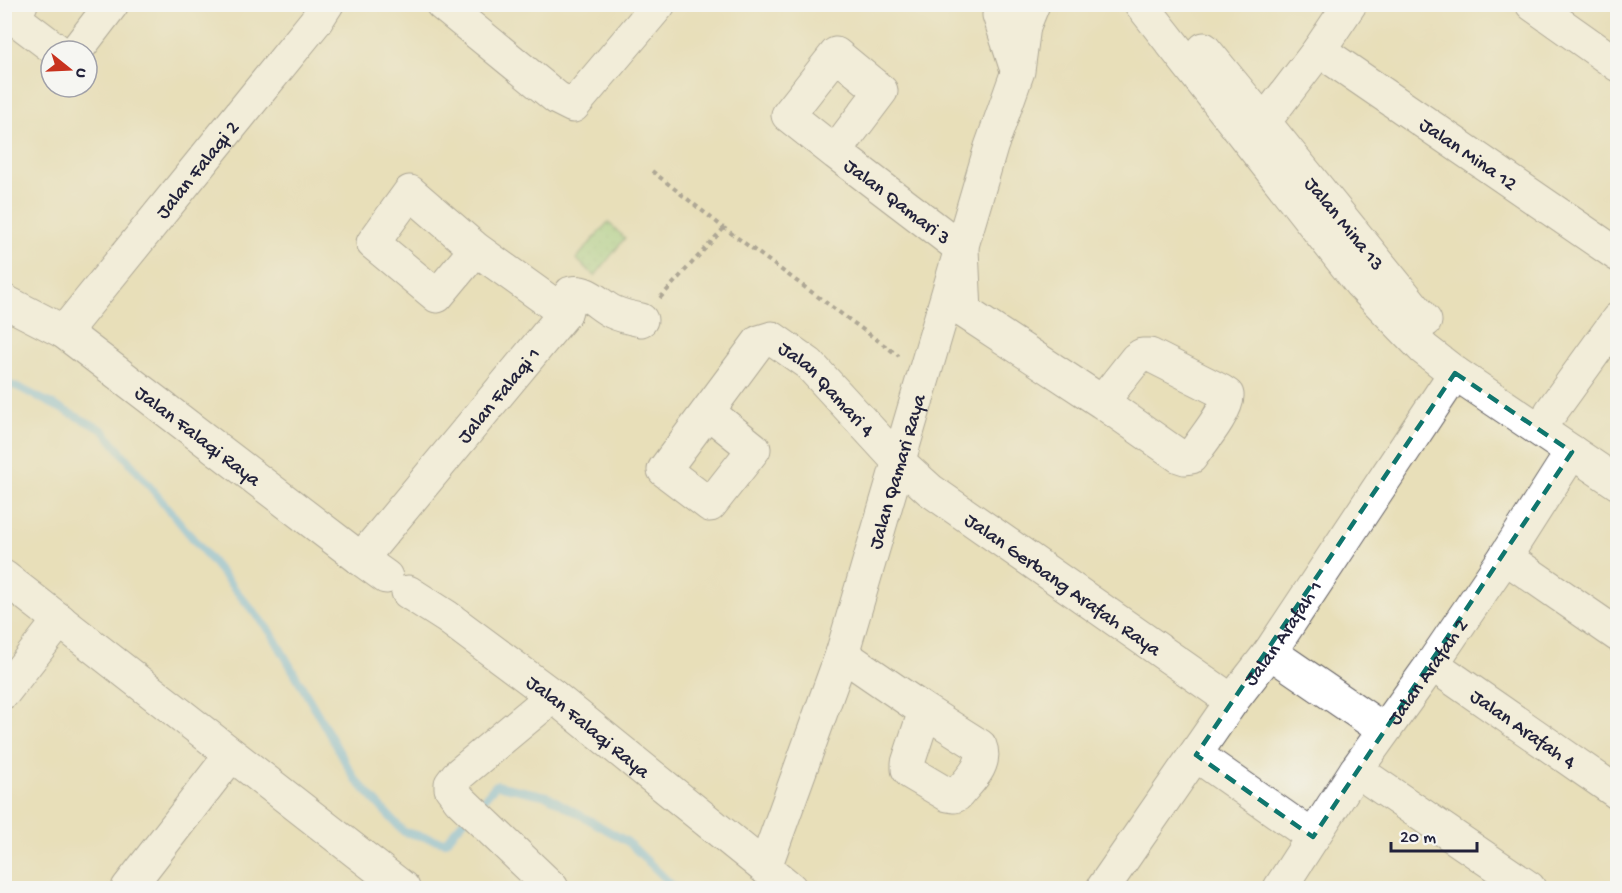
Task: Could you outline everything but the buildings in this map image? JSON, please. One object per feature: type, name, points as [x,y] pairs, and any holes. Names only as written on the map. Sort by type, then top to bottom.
[{"type":"street","points":[[21,4],[13,17],[42,39]]},
{"type":"street","points":[[442,4],[557,98],[573,106],[659,4]]},
{"type":"street","points":[[1141,4],[1360,283],[1424,349],[1455,373],[1617,483]]},
{"type":"street","name":"Jalan Mina 13","points":[[1167,4],[1418,315],[1464,354],[1617,457]]},
{"type":"street","points":[[1264,122],[1350,4]]},
{"type":"street","points":[[1532,4],[1617,65]]},
{"type":"street","points":[[85,39],[110,5]]},
{"type":"street","name":"Jalan Falaqi 2","points":[[64,332],[313,10]]},
{"type":"street","name":"Jalan Qamari Raya","points":[[765,867],[842,654],[991,147],[1018,71],[1009,11]]},
{"type":"street","name":"Jalan Mina 12","points":[[1318,50],[1617,255]]},
{"type":"street","name":"Jalan Qamari 3","points":[[836,153],[962,249]]},
{"type":"street","points":[[476,249],[565,313]]},
{"type":"street","points":[[962,249],[965,312],[1102,402]]},
{"type":"street","name":"Jalan Falaqi 1","points":[[385,576],[565,313],[571,293],[580,291],[615,313],[641,320]]},
{"type":"street","name":"Jalan Falaqi Raya","points":[[4,301],[64,332],[385,576],[447,617],[553,696],[790,888]]},
{"type":"street","points":[[1551,412],[1617,319]]},
{"type":"street","name":"Jalan Qamari 4","points":[[708,412],[759,342],[772,338],[809,364],[899,462]]},
{"type":"street","name":"Jalan Arafah 1","points":[[1103,888],[1232,701],[1270,652],[1455,373]]},
{"type":"street","name":"Jalan Arafah 2","points":[[1293,884],[1313,837],[1356,770],[1505,557],[1572,452]]},
{"type":"street","name":"Jalan Gerbang Arafah Raya","points":[[899,462],[930,490],[1232,701]]},
{"type":"street","points":[[1505,557],[1617,635]]},
{"type":"street","points":[[4,577],[231,755],[389,884]]},
{"type":"street","points":[[4,692],[60,621]]},
{"type":"street","points":[[1270,652],[1384,730]]},
{"type":"street","points":[[842,654],[925,711]]},
{"type":"street","name":"Jalan Arafah 4","points":[[1432,664],[1617,793]]},
{"type":"street","points":[[552,888],[460,800],[451,788],[451,784],[457,776],[553,696]]},
{"type":"street","points":[[128,888],[231,755]]},
{"type":"street","points":[[1196,755],[1313,837]]},
{"type":"street","points":[[1356,770],[1529,888]]},
{"type":"path","points":[[652,171],[724,228],[923,374]]},
{"type":"path","points":[[641,320],[724,228]]},
{"type":"highlighted area","points":[[1455,373],[1572,452],[1313,837],[1196,755]]},
{"type":"green space","points":[[608,222],[625,238],[595,276],[576,259]]},
{"type":"waterway","points":[[4,383],[18,387],[103,430],[272,634],[355,779],[404,832],[445,842],[468,816]]},
{"type":"waterway","points":[[477,807],[496,785],[547,796],[628,842],[675,888]]}]
